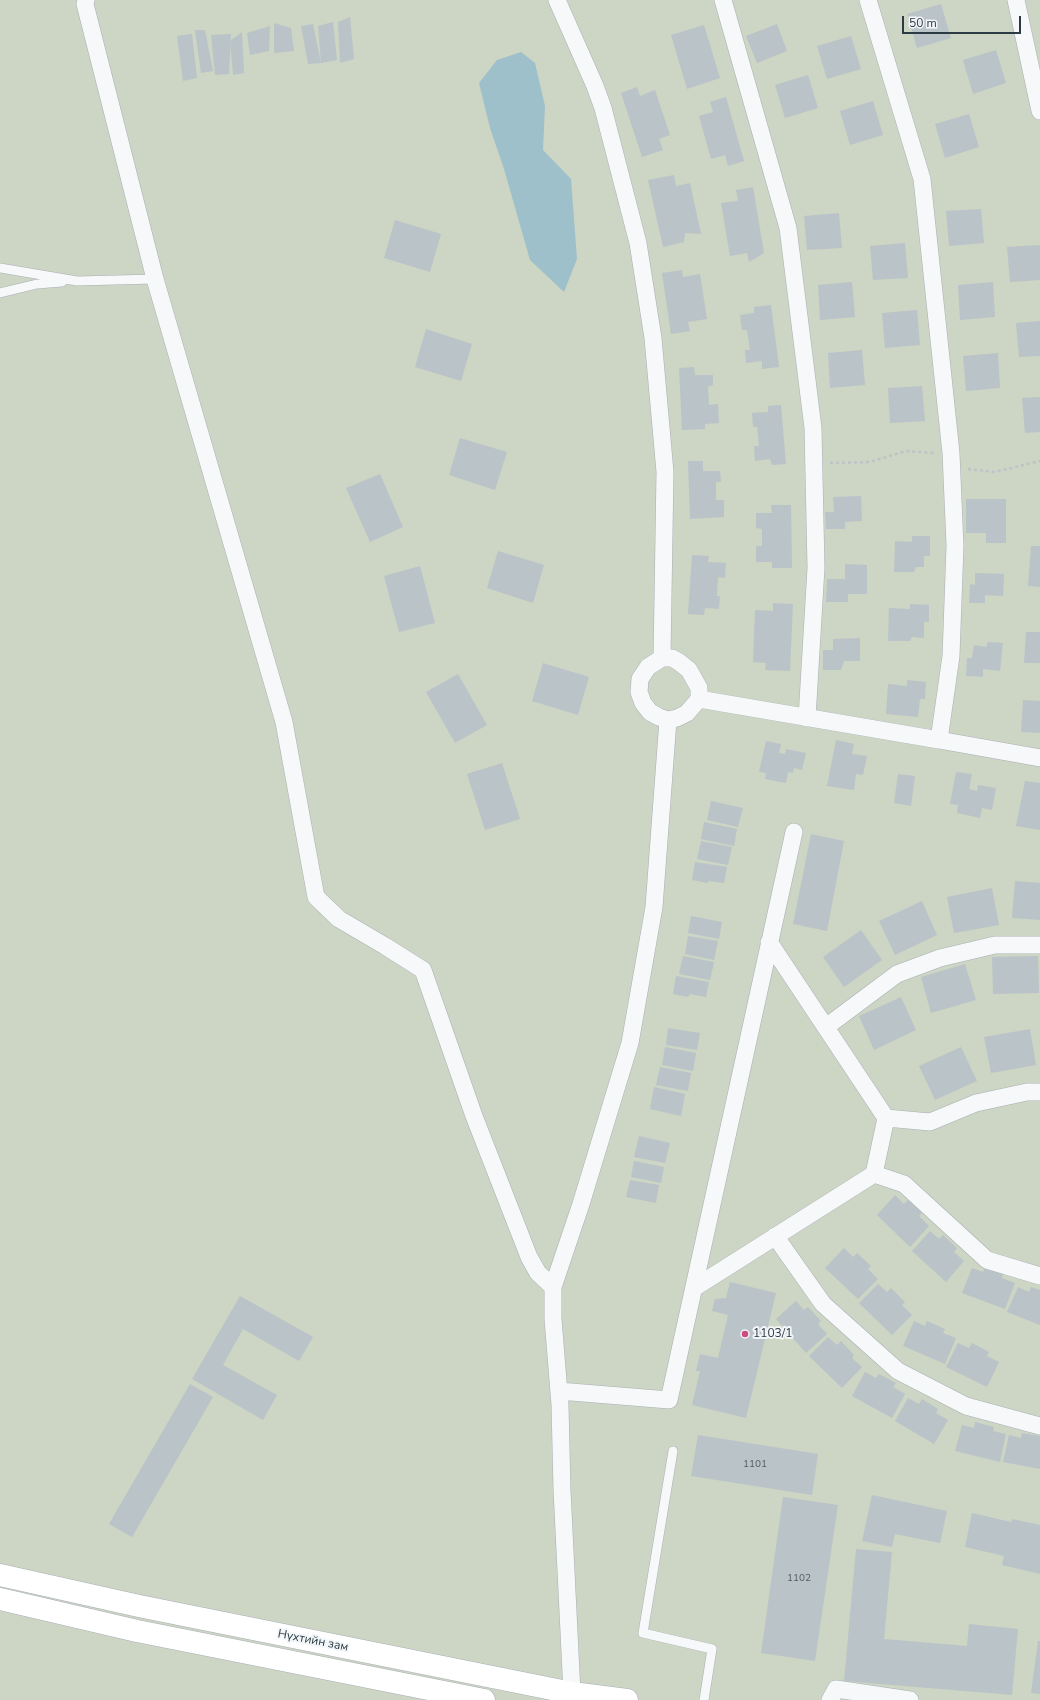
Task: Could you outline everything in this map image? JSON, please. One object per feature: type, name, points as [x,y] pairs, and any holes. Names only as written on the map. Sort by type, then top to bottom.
[{"type":"main road","name":"Нүхтийн зам","points":[[0,1574],[139,1606],[572,1693],[627,1700]]},
{"type":"main road","name":"Нүхтийн зам","points":[[0,1599],[137,1631],[484,1700]]},
{"type":"street","points":[[86,0],[85,4],[155,279],[284,722],[316,897],[339,919],[386,946],[423,970],[474,1116],[529,1257],[538,1273],[552,1287]]},
{"type":"street","points":[[557,0],[595,86],[603,108],[638,243],[653,338],[665,472],[662,658]]},
{"type":"street","points":[[723,0],[788,228],[813,428],[816,568],[808,718]]},
{"type":"street","points":[[868,0],[922,180],[952,460],[954,546],[951,656],[939,740]]},
{"type":"street","points":[[1016,0],[1040,111]]},
{"type":"street","points":[[662,658],[676,660],[689,670],[698,688],[699,699],[687,714],[668,720],[659,717],[650,712],[643,704],[639,692],[640,679],[648,667],[662,658]]},
{"type":"street","points":[[699,699],[1040,758]]},
{"type":"street","points":[[572,1693],[559,1390],[552,1287],[581,1204],[630,1043],[654,907],[668,720]]},
{"type":"street","points":[[559,1390],[669,1400],[794,832]]},
{"type":"street","points":[[694,1288],[874,1174],[886,1118],[769,942]]},
{"type":"street","points":[[826,1027],[897,974],[940,958],[994,945],[1040,945]]},
{"type":"street","points":[[886,1118],[930,1122],[976,1103],[1027,1092],[1040,1092]]},
{"type":"street","points":[[874,1174],[904,1184],[987,1260],[1040,1276]]},
{"type":"street","points":[[775,1236],[823,1304],[898,1371],[966,1406],[1040,1426]]},
{"type":"street","points":[[830,1700],[836,1690],[910,1700]]},
{"type":"lane","points":[[0,268],[77,281]]},
{"type":"lane","points":[[0,293],[37,284],[77,281],[155,279]]},
{"type":"lane","points":[[673,1451],[643,1633],[712,1650],[704,1700]]},
{"type":"path","points":[[814,464],[870,462],[906,451],[952,460],[995,472],[1040,461]]},
{"type":"green space","points":[[0,0],[1040,0],[1040,1700],[0,1700]]},
{"type":"water","points":[[521,52],[535,63],[545,106],[543,150],[571,179],[577,259],[564,292],[530,260],[504,169],[490,128],[479,83],[497,60]]},
{"type":"building","points":[[941,4],[951,38],[917,48],[907,14]]},
{"type":"building","points":[[350,17],[354,59],[340,63],[338,22]]},
{"type":"building","points":[[333,22],[337,60],[321,63],[318,26]]},
{"type":"building","points":[[274,23],[291,28],[294,51],[274,53]]},
{"type":"building","points":[[313,24],[321,63],[308,64],[301,26]]},
{"type":"building","points":[[777,24],[787,51],[757,63],[746,36]]},
{"type":"building","points":[[704,25],[720,78],[687,89],[671,35]]},
{"type":"building","points":[[270,26],[269,51],[250,55],[247,33]]},
{"type":"building","points":[[195,30],[205,30],[213,71],[201,73]]},
{"type":"building","points":[[242,32],[244,73],[233,75],[230,41]]},
{"type":"building","points":[[192,34],[197,78],[183,81],[177,36]]},
{"type":"building","points":[[231,34],[229,74],[215,75],[211,35]]},
{"type":"building","points":[[851,36],[861,69],[827,79],[817,46]]},
{"type":"building","points":[[996,50],[1006,83],[973,94],[963,60]]},
{"type":"building","points":[[808,75],[818,108],[785,118],[775,85]]},
{"type":"building","points":[[637,87],[640,96],[655,90],[670,135],[659,139],[663,150],[642,157],[621,93]]},
{"type":"building","points":[[726,97],[744,161],[728,166],[725,155],[711,159],[699,116],[713,112],[710,102]]},
{"type":"building","points":[[873,101],[883,135],[850,145],[840,111]]},
{"type":"building","points":[[969,114],[979,147],[945,158],[935,124]]},
{"type":"building","points":[[674,175],[676,186],[690,183],[701,234],[685,233],[684,242],[663,247],[648,180]]},
{"type":"building","points":[[753,187],[764,253],[749,262],[747,253],[730,256],[721,203],[738,201],[736,190]]},
{"type":"building","points":[[981,209],[984,243],[949,246],[946,211]]},
{"type":"building","points":[[839,213],[842,248],[807,250],[804,216]]},
{"type":"building","points":[[395,220],[441,234],[430,272],[384,258]]},
{"type":"building","points":[[905,243],[908,278],[873,280],[870,246]]},
{"type":"building","points":[[1040,245],[1040,280],[1010,282],[1007,247]]},
{"type":"building","points":[[682,270],[683,277],[700,274],[707,319],[688,322],[690,331],[671,334],[662,273]]},
{"type":"building","points":[[852,282],[855,317],[820,320],[818,285]]},
{"type":"building","points":[[993,282],[995,317],[960,320],[958,285]]},
{"type":"building","points":[[771,305],[779,367],[762,369],[762,361],[746,363],[745,350],[750,350],[747,330],[742,330],[740,315],[754,313],[754,307]]},
{"type":"building","points":[[917,310],[920,345],[885,348],[882,313]]},
{"type":"building","points":[[1040,321],[1040,356],[1019,357],[1016,323]]},
{"type":"building","points":[[426,329],[472,344],[461,381],[415,367]]},
{"type":"building","points":[[862,350],[865,385],[830,388],[828,353]]},
{"type":"building","points":[[998,353],[1000,388],[966,391],[963,356]]},
{"type":"building","points":[[694,367],[695,375],[713,375],[713,385],[708,387],[709,405],[718,404],[719,423],[705,424],[705,429],[682,430],[679,368]]},
{"type":"building","points":[[922,386],[925,421],[890,423],[888,388]]},
{"type":"building","points":[[1040,397],[1040,432],[1025,433],[1022,398]]},
{"type":"building","points":[[781,405],[786,464],[772,465],[770,459],[755,461],[754,446],[759,446],[757,427],[753,427],[752,413],[768,412],[768,406]]},
{"type":"building","points":[[460,438],[507,452],[495,490],[449,475]]},
{"type":"building","points":[[688,461],[703,461],[703,471],[720,471],[721,482],[716,482],[716,500],[724,500],[724,517],[690,519]]},
{"type":"building","points":[[380,474],[403,527],[370,542],[346,488]]},
{"type":"building","points":[[861,496],[862,521],[845,522],[845,529],[826,529],[825,512],[834,512],[833,497]]},
{"type":"building","points":[[966,499],[1006,499],[1006,543],[986,543],[986,533],[966,533]]},
{"type":"building","points":[[771,505],[791,505],[792,568],[772,568],[772,562],[756,562],[756,546],[762,546],[762,529],[756,528],[756,513],[772,513]]},
{"type":"building","points":[[912,536],[930,536],[930,556],[924,556],[924,567],[916,567],[914,572],[894,572],[895,541],[912,542]]},
{"type":"building","points":[[1031,546],[1040,546],[1040,587],[1028,586]]},
{"type":"building","points":[[498,551],[544,565],[533,603],[487,588]]},
{"type":"building","points":[[692,555],[709,556],[708,562],[726,563],[725,578],[718,577],[717,596],[720,596],[719,609],[705,608],[704,615],[688,614]]},
{"type":"building","points":[[845,564],[867,565],[867,594],[848,594],[848,602],[826,602],[827,579],[845,579]]},
{"type":"building","points":[[420,566],[435,623],[399,632],[384,576]]},
{"type":"building","points":[[975,573],[1004,574],[1003,596],[985,595],[985,603],[969,603],[970,584],[975,585]]},
{"type":"building","points":[[773,603],[793,604],[790,671],[765,670],[766,663],[753,662],[755,610],[773,611]]},
{"type":"building","points":[[910,604],[929,605],[929,622],[924,622],[924,638],[912,637],[910,641],[888,641],[889,608],[910,609]]},
{"type":"building","points":[[1026,632],[1040,632],[1040,663],[1024,663]]},
{"type":"building","points":[[860,638],[860,661],[844,661],[841,670],[823,670],[823,650],[833,650],[833,639]]},
{"type":"building","points":[[988,642],[1003,643],[1000,671],[983,669],[983,677],[966,676],[967,658],[972,658],[974,645],[986,647]]},
{"type":"building","points":[[543,663],[589,677],[578,715],[532,701]]},
{"type":"building","points":[[458,674],[487,725],[455,743],[426,692]]},
{"type":"building","points":[[907,680],[926,682],[925,699],[920,699],[918,717],[886,714],[888,684],[907,686]]},
{"type":"building","points":[[1023,700],[1040,701],[1040,733],[1021,732]]},
{"type":"building","points":[[836,740],[854,744],[852,754],[867,756],[863,775],[856,774],[854,790],[827,786]]},
{"type":"building","points":[[766,741],[781,744],[779,753],[785,754],[786,749],[806,753],[802,770],[794,768],[793,773],[788,772],[786,783],[765,779],[766,773],[759,772]]},
{"type":"building","points":[[502,763],[520,819],[485,830],[467,774]]},
{"type":"building","points":[[956,772],[972,774],[969,789],[977,791],[978,785],[996,788],[992,810],[982,808],[980,818],[957,813],[958,805],[950,804]]},
{"type":"building","points":[[898,774],[915,776],[911,806],[894,803]]},
{"type":"building","points":[[1025,781],[1040,783],[1040,830],[1016,826]]},
{"type":"building","points":[[711,801],[743,808],[738,827],[707,820]]},
{"type":"building","points":[[704,822],[737,829],[734,846],[701,839]]},
{"type":"building","points":[[811,834],[844,841],[827,931],[793,924]]},
{"type":"building","points":[[701,841],[732,847],[728,865],[697,859]]},
{"type":"building","points":[[695,862],[727,867],[724,883],[709,881],[707,883],[692,880]]},
{"type":"building","points":[[1015,881],[1040,883],[1040,920],[1012,918]]},
{"type":"building","points":[[992,888],[999,925],[954,933],[947,897]]},
{"type":"building","points":[[922,901],[937,935],[895,955],[879,921]]},
{"type":"building","points":[[691,916],[722,922],[719,939],[688,933]]},
{"type":"building","points":[[861,930],[882,960],[844,987],[823,957]]},
{"type":"building","points":[[688,936],[718,941],[714,960],[685,954]]},
{"type":"building","points":[[683,956],[714,962],[710,980],[679,974]]},
{"type":"building","points":[[1038,956],[1039,993],[993,994],[992,957]]},
{"type":"building","points":[[965,964],[976,1000],[931,1013],[921,977]]},
{"type":"building","points":[[676,976],[709,982],[706,997],[690,994],[688,997],[673,994]]},
{"type":"building","points":[[901,997],[916,1030],[874,1050],[859,1016]]},
{"type":"building","points":[[668,1028],[700,1033],[697,1050],[666,1045]]},
{"type":"building","points":[[1030,1029],[1036,1065],[991,1073],[984,1037]]},
{"type":"building","points":[[665,1047],[696,1053],[693,1071],[662,1065]]},
{"type":"building","points":[[961,1047],[977,1081],[935,1100],[919,1066]]},
{"type":"building","points":[[660,1067],[691,1073],[688,1091],[656,1085]]},
{"type":"building","points":[[654,1087],[685,1094],[681,1116],[650,1109]]},
{"type":"building","points":[[639,1136],[670,1143],[665,1163],[634,1157]]},
{"type":"building","points":[[634,1161],[664,1167],[661,1183],[631,1177]]},
{"type":"building","points":[[630,1180],[659,1185],[656,1203],[626,1197]]},
{"type":"building","points":[[895,1195],[904,1204],[908,1200],[922,1213],[919,1216],[929,1226],[910,1247],[877,1215]]},
{"type":"building","points":[[930,1231],[939,1239],[943,1235],[957,1248],[954,1252],[964,1261],[946,1282],[912,1251]]},
{"type":"building","points":[[844,1248],[853,1257],[857,1253],[871,1266],[868,1269],[878,1279],[858,1299],[825,1268]]},
{"type":"building","points":[[985,1267],[1003,1274],[1002,1278],[1015,1283],[1005,1309],[962,1293],[972,1268],[983,1272]]},
{"type":"building","name":"1103/1","points":[[730,1282],[776,1293],[746,1418],[692,1405],[700,1371],[696,1371],[700,1354],[718,1358],[728,1315],[712,1311],[715,1299],[726,1298]]},
{"type":"building","points":[[878,1284],[887,1292],[891,1288],[905,1302],[902,1305],[912,1315],[892,1335],[859,1303]]},
{"type":"building","points":[[1018,1287],[1029,1292],[1031,1287],[1040,1290],[1040,1325],[1007,1312]]},
{"type":"building","points":[[240,1296],[313,1337],[299,1361],[243,1329],[223,1365],[277,1395],[263,1420],[192,1379]]},
{"type":"building","points":[[796,1301],[804,1310],[808,1307],[821,1321],[818,1324],[827,1334],[806,1353],[776,1319]]},
{"type":"building","points":[[914,1321],[925,1326],[927,1321],[945,1329],[943,1333],[956,1338],[945,1364],[903,1346]]},
{"type":"building","points":[[828,1337],[837,1345],[841,1341],[854,1355],[852,1358],[862,1367],[842,1388],[809,1356]]},
{"type":"building","points":[[958,1343],[969,1348],[972,1343],[989,1352],[987,1356],[999,1362],[987,1387],[946,1367]]},
{"type":"building","points":[[865,1372],[876,1378],[879,1374],[896,1383],[893,1387],[905,1394],[892,1418],[852,1396]]},
{"type":"building","points":[[190,1384],[213,1397],[132,1537],[109,1524]]},
{"type":"building","points":[[908,1398],[919,1404],[922,1399],[938,1409],[936,1413],[948,1420],[934,1444],[895,1421]]},
{"type":"building","points":[[975,1422],[994,1427],[993,1431],[1006,1434],[1000,1462],[955,1451],[962,1425],[974,1428]]},
{"type":"building","points":[[1022,1433],[1040,1436],[1040,1469],[1003,1462],[1009,1435],[1021,1438]]},
{"type":"building","points":[[698,1435],[818,1454],[812,1495],[691,1476]]},
{"type":"building","points":[[872,1495],[947,1511],[940,1543],[895,1534],[892,1547],[862,1541]]},
{"type":"building","points":[[783,1497],[838,1505],[815,1661],[761,1653]]},
{"type":"building","points":[[972,1513],[1011,1522],[1012,1519],[1040,1525],[1040,1574],[1002,1565],[1004,1556],[965,1547]]},
{"type":"building","points":[[856,1549],[892,1552],[884,1639],[967,1646],[969,1624],[1018,1629],[1012,1695],[844,1681]]},
{"type":"building","points":[[1038,1641],[1040,1641],[1040,1694],[1031,1693]]},
{"type":"place","name":"1103/1","points":[[745,1334]]}]
